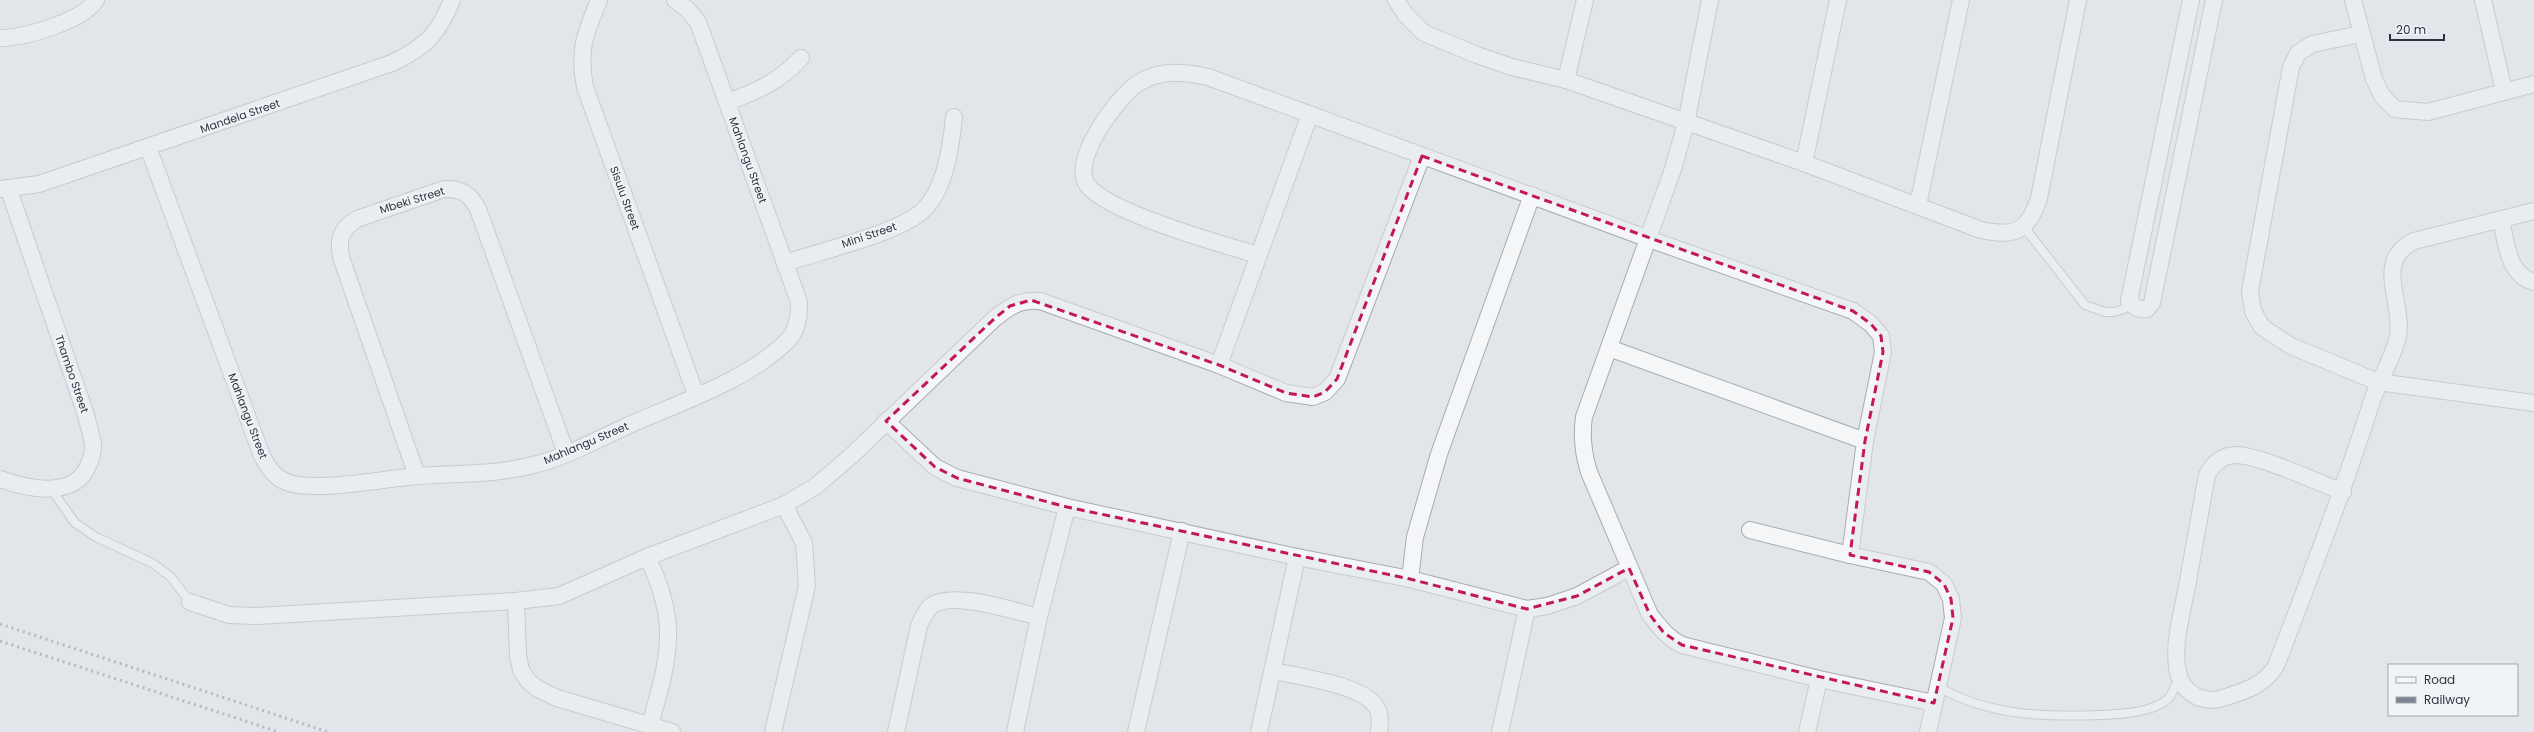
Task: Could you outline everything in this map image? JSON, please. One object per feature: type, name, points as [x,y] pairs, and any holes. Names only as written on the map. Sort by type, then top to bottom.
[{"type":"street","points":[[0,38],[35,32],[72,18],[93,5],[96,0]]},
{"type":"street","name":"Mandela Street","points":[[4,189],[39,184],[392,63],[414,52],[436,32],[452,0]]},
{"type":"street","name":"Sisulu Street","points":[[600,0],[582,43],[581,66],[585,87],[696,395]]},
{"type":"street","name":"Mahlangu Street","points":[[148,147],[267,465],[284,481],[297,484],[325,485],[417,476],[499,472],[537,464],[566,453],[696,395],[723,385],[774,352],[790,338],[796,327],[799,302],[698,22],[687,8],[675,0]]},
{"type":"street","points":[[1396,0],[1405,14],[1424,34],[1512,67],[1566,80],[1804,163],[1981,230],[1999,234],[2013,233],[2024,227],[2034,214],[2040,198],[2078,0]]},
{"type":"street","points":[[1566,80],[1584,0]]},
{"type":"street","points":[[1710,0],[1686,123],[1673,169],[1584,417],[1581,436],[1589,472],[1650,615],[1664,633],[1673,641],[1682,645],[1819,679],[1934,703]]},
{"type":"street","points":[[1804,163],[1838,0]]},
{"type":"street","points":[[1918,205],[1961,0]]},
{"type":"street","points":[[2191,0],[2129,301],[2134,307],[2140,310],[2147,309],[2152,303],[2214,0]]},
{"type":"street","points":[[2353,0],[2374,79],[2382,96],[2395,109],[2428,112],[2534,84]]},
{"type":"street","points":[[2483,0],[2504,91]]},
{"type":"street","points":[[2361,34],[2312,44],[2298,52],[2291,67],[2250,291],[2253,311],[2262,327],[2291,346],[2378,382],[2534,403]]},
{"type":"street","points":[[727,102],[769,86],[787,73],[801,58]]},
{"type":"street","points":[[1258,255],[1126,210],[1097,195],[1087,185],[1084,176],[1089,150],[1101,125],[1121,97],[1141,82],[1161,74],[1175,72],[1208,77],[1649,239],[1853,311],[1871,324],[1881,336],[1883,352],[1865,441],[1850,555]]},
{"type":"street","points":[[1219,365],[1310,114]]},
{"type":"street","name":"Mini Street","points":[[785,263],[890,229],[920,213],[929,202],[946,169],[954,117]]},
{"type":"street","points":[[190,602],[205,609],[229,615],[257,616],[516,601],[558,596],[647,557],[784,505],[829,475],[994,319],[1010,306],[1021,301],[1040,301],[1219,365],[1286,393],[1313,397],[1325,392],[1337,379],[1422,156]]},
{"type":"street","name":"Mbeki Street","points":[[417,476],[342,260],[339,241],[347,225],[357,219],[444,189],[454,188],[472,196],[566,453]]},
{"type":"street","name":"Thambo Street","points":[[0,479],[14,484],[51,489],[78,481],[88,464],[93,446],[86,415],[4,189]]},
{"type":"street","points":[[1410,579],[1415,537],[1439,454],[1532,195]]},
{"type":"street","points":[[2343,492],[2248,458],[2235,455],[2220,459],[2212,466],[2207,475],[2177,640],[2179,676],[2185,687],[2192,695],[2202,699],[2219,699],[2247,690],[2261,683],[2270,675],[2343,492],[2378,382],[2398,338],[2398,307],[2392,269],[2402,247],[2414,241],[2534,212]]},
{"type":"street","points":[[2501,220],[2514,266],[2519,274],[2534,282]]},
{"type":"street","points":[[1609,348],[1865,441]]},
{"type":"street","points":[[886,421],[935,467],[957,478],[1067,507],[1297,557],[1410,579],[1527,609],[1547,606],[1576,596],[1629,568]]},
{"type":"street","points":[[773,732],[806,586],[804,543],[784,505]]},
{"type":"street","points":[[1015,732],[1039,617],[1067,507]]},
{"type":"street","points":[[1750,530],[1850,555],[1929,572],[1944,584],[1951,599],[1953,618],[1928,732]]},
{"type":"street","points":[[1136,732],[1182,532]]},
{"type":"street","points":[[647,557],[667,608],[669,636],[665,669],[650,726]]},
{"type":"street","points":[[1259,732],[1274,671],[1297,557]]},
{"type":"street","points":[[516,601],[518,656],[521,670],[528,681],[538,689],[557,698],[672,732]]},
{"type":"street","points":[[896,732],[919,626],[923,616],[932,606],[946,601],[964,601],[1039,617]]},
{"type":"street","points":[[1500,732],[1527,609]]},
{"type":"street","points":[[1274,671],[1348,688],[1365,696],[1377,708],[1380,721],[1379,732]]},
{"type":"street","points":[[1807,732],[1819,679]]},
{"type":"lane","points":[[2024,227],[2085,305],[2104,312],[2114,312],[2124,309],[2129,301]]},
{"type":"lane","points":[[51,489],[75,523],[96,537],[158,567],[170,576],[190,602]]},
{"type":"lane","points":[[1938,687],[1956,697],[1991,708],[2058,717],[2113,714],[2155,706],[2169,698],[2179,676]]},
{"type":"highlighted area","points":[[1422,156],[1853,311],[1871,324],[1881,336],[1883,352],[1865,441],[1850,555],[1929,572],[1944,584],[1951,599],[1953,618],[1934,703],[1682,645],[1664,633],[1650,615],[1629,568],[1577,596],[1527,609],[1410,579],[1067,507],[957,478],[935,467],[886,421],[994,319],[1010,306],[1031,300],[1219,365],[1286,393],[1313,397],[1325,392],[1337,379]]},
{"type":"railway","points":[[0,624],[328,732]]},
{"type":"railway","points":[[0,641],[279,732]]}]
